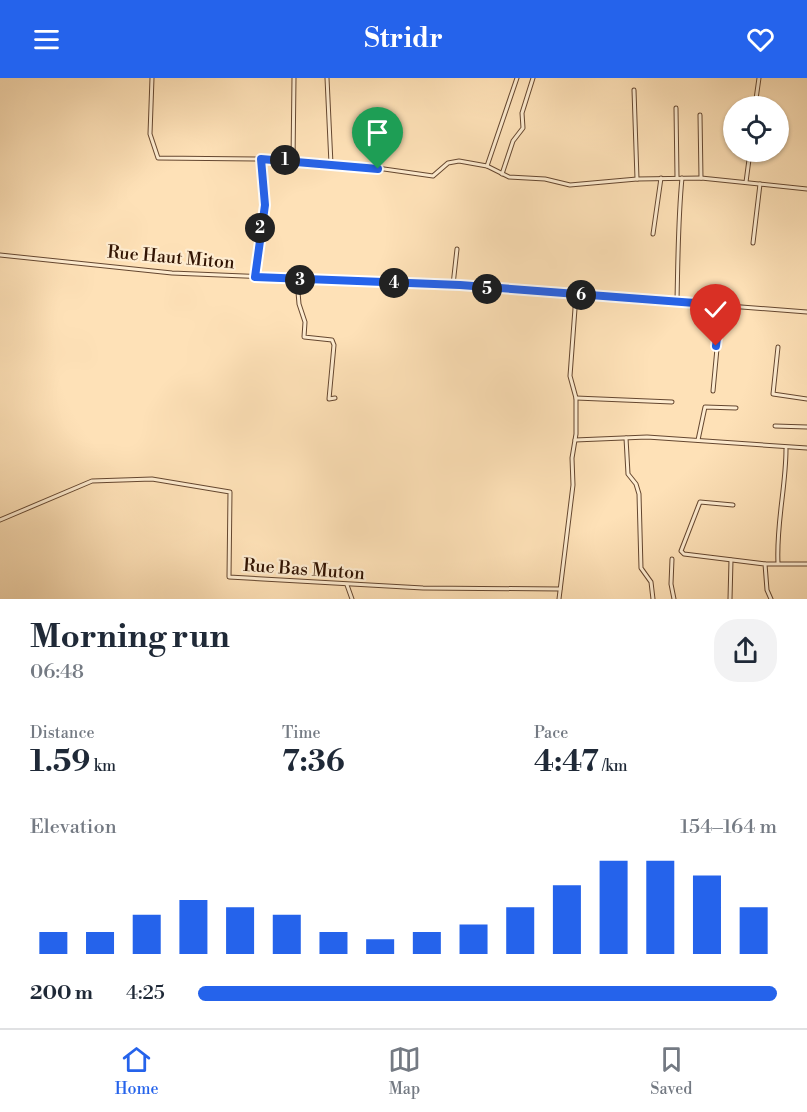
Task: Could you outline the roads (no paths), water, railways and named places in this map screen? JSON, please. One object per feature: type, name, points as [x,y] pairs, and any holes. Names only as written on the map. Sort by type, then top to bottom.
[{"type":"street","points":[[152,78],[150,134],[158,158],[293,161],[433,176],[456,161],[487,166],[509,177],[544,179],[570,185],[637,179],[701,178],[807,189]]},
{"type":"street","points":[[293,161],[294,78]]},
{"type":"street","points":[[327,78],[331,165]]},
{"type":"street","points":[[487,166],[517,78]]},
{"type":"street","points":[[502,174],[513,141],[523,128],[522,113],[533,78]]},
{"type":"street","points":[[756,96],[759,78]]},
{"type":"street","points":[[634,90],[637,179]]},
{"type":"street","points":[[676,108],[679,178],[676,237],[680,249],[677,300]]},
{"type":"street","points":[[700,115],[701,178]]},
{"type":"street","points":[[255,277],[265,205],[261,159]]},
{"type":"street","points":[[746,182],[749,162]]},
{"type":"street","points":[[653,234],[661,178]]},
{"type":"street","points":[[753,243],[760,184]]},
{"type":"street","points":[[453,285],[457,249]]},
{"type":"street","name":"Rue Haut Miton","points":[[0,255],[172,273],[453,285],[677,300],[807,312]]},
{"type":"street","points":[[297,280],[299,304],[305,322],[304,337],[332,340],[334,345],[329,399],[335,398]]},
{"type":"street","points":[[559,599],[573,485],[576,398],[570,376],[576,295]]},
{"type":"street","points":[[713,391],[721,305]]},
{"type":"street","points":[[778,347],[773,394],[807,399]]},
{"type":"street","points":[[576,398],[672,402]]},
{"type":"street","points":[[698,440],[705,407],[736,408]]},
{"type":"street","points":[[775,426],[807,428]]},
{"type":"street","points":[[575,440],[626,437],[807,448]]},
{"type":"street","points":[[626,437],[628,474],[636,484],[639,494],[641,568],[651,582],[653,599]]},
{"type":"street","points":[[778,563],[777,533],[787,467],[786,448]]},
{"type":"street","name":"Rue Bas Muton","points":[[0,520],[92,481],[153,480],[230,492],[228,577],[347,585],[560,589]]},
{"type":"street","points":[[733,505],[700,502],[681,551],[684,554],[765,564],[807,564]]},
{"type":"street","points":[[672,559],[671,584],[674,599]]},
{"type":"street","points":[[730,599],[731,560]]},
{"type":"street","points":[[765,564],[767,590],[771,599]]},
{"type":"street","points":[[347,585],[352,599]]}]
